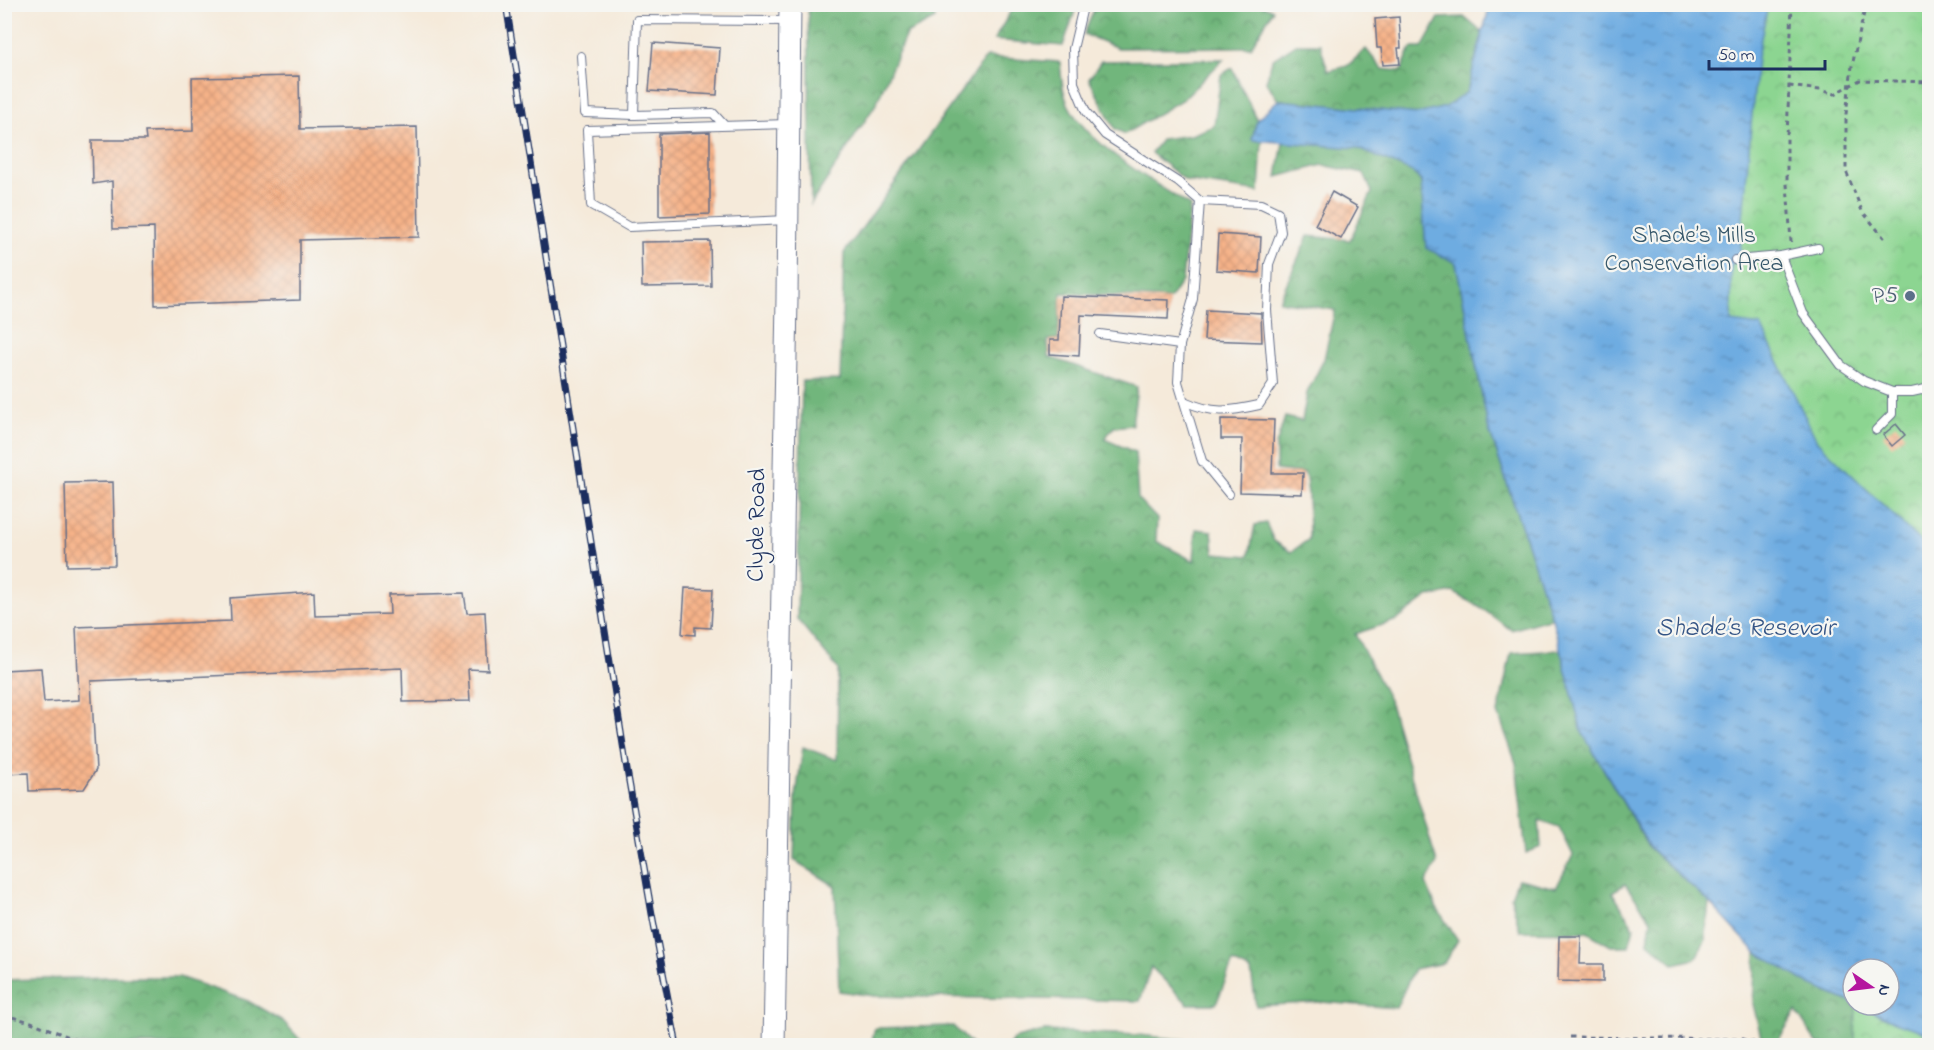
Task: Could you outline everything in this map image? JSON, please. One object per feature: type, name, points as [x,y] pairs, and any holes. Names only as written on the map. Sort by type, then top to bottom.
[{"type":"main road","name":"Clyde Road","points":[[774,1046],[788,220],[789,13]]},
{"type":"lane","points":[[1085,4],[1073,49],[1074,83],[1086,112],[1105,135],[1178,182],[1200,201],[1261,204],[1278,212],[1281,232],[1269,264],[1267,310],[1273,384],[1258,405],[1229,412],[1200,408],[1184,401]]},
{"type":"lane","points":[[634,115],[637,20],[789,13]]},
{"type":"lane","points":[[581,56],[585,113],[634,115],[713,113],[724,125]]},
{"type":"lane","points":[[788,220],[629,227],[591,205],[587,130],[789,124]]},
{"type":"lane","points":[[1200,201],[1193,299],[1180,345],[1178,382],[1202,461],[1229,494]]},
{"type":"lane","points":[[1735,260],[1781,256],[1818,248]]},
{"type":"lane","points":[[1781,256],[1803,313],[1841,365],[1864,381],[1892,392],[1912,392],[1929,388]]},
{"type":"lane","points":[[1100,334],[1180,345]]},
{"type":"lane","points":[[1876,430],[1892,414],[1892,392]]},
{"type":"path","points":[[1781,256],[1791,241],[1787,184],[1792,4]]},
{"type":"path","points":[[1866,4],[1852,66],[1846,114],[1846,171],[1862,211],[1885,239]]},
{"type":"path","points":[[1789,86],[1835,94],[1860,80],[1929,82]]},
{"type":"path","points":[[4,1015],[37,1024],[86,1046]]},
{"type":"path","points":[[1570,1037],[1742,1038],[1770,1046]]},
{"type":"green space","points":[[1015,4],[1077,5],[1063,46],[994,40]]},
{"type":"green space","points":[[1260,4],[1273,10],[1251,47],[1118,48],[1084,34],[1096,5]]},
{"type":"green space","points":[[808,5],[933,5],[935,19],[906,34],[876,104],[811,204]]},
{"type":"green space","name":"Shade’s Resevoir","points":[[1490,5],[1929,5],[1929,1045],[1855,1045],[1856,1017],[1901,1017],[1901,957],[1841,957],[1841,998],[1811,985],[1756,952],[1709,902],[1650,848],[1582,732],[1552,618],[1488,426],[1476,57]]},
{"type":"green space","points":[[1464,17],[1483,33],[1467,92],[1446,107],[1418,114],[1278,100],[1266,82],[1272,60],[1296,44],[1320,44],[1328,71],[1347,66],[1366,49],[1382,69],[1401,71],[1411,48],[1422,48],[1439,18]]},
{"type":"green space","points":[[986,57],[1060,62],[1066,99],[1074,115],[1086,130],[1120,159],[1190,206],[1182,281],[1170,299],[1061,293],[1058,339],[1048,340],[1049,357],[1137,387],[1132,425],[1114,427],[1104,439],[1135,452],[1138,499],[1157,519],[1156,541],[1194,561],[1196,529],[1212,531],[1214,553],[1249,556],[1255,525],[1266,523],[1274,541],[1291,552],[1309,539],[1305,473],[1276,470],[1276,445],[1285,417],[1302,421],[1307,393],[1324,359],[1335,310],[1279,301],[1308,236],[1350,240],[1372,192],[1364,174],[1323,165],[1277,177],[1283,142],[1357,148],[1413,172],[1421,182],[1426,247],[1456,263],[1488,426],[1552,618],[1511,630],[1484,610],[1453,592],[1428,597],[1397,620],[1355,634],[1389,700],[1437,863],[1426,883],[1436,907],[1458,940],[1444,963],[1414,969],[1396,1008],[1321,1002],[1256,1006],[1251,971],[1233,962],[1216,1004],[1188,1004],[1151,967],[1140,1001],[874,996],[839,991],[835,886],[794,860],[796,796],[803,747],[837,760],[838,669],[797,619],[802,381],[840,380],[844,253]]},
{"type":"green space","points":[[1224,59],[1183,99],[1125,134],[1115,129],[1089,79],[1101,61]]},
{"type":"green space","points":[[1232,68],[1257,120],[1252,140],[1262,141],[1259,192],[1186,181],[1151,153],[1162,139],[1191,135],[1214,126],[1221,75]]},
{"type":"green space","points":[[1561,650],[1582,732],[1649,848],[1709,902],[1705,941],[1695,959],[1674,964],[1648,942],[1651,920],[1625,884],[1612,892],[1634,927],[1629,946],[1611,946],[1587,932],[1520,931],[1511,897],[1518,879],[1556,888],[1573,855],[1559,827],[1539,820],[1541,847],[1526,853],[1516,763],[1498,713],[1511,653]]},
{"type":"green space","points":[[1756,952],[1811,985],[1841,998],[1841,1017],[1879,1017],[1929,1045],[1818,1045],[1796,1011],[1778,1041],[1761,1037],[1753,1004]]},
{"type":"green space","points":[[179,977],[248,1001],[283,1021],[305,1045],[5,1045],[5,980]]},
{"type":"green space","points":[[953,1026],[972,1045],[871,1045],[875,1028]]},
{"type":"green space","points":[[1044,1031],[1139,1035],[1234,1045],[1009,1045],[1013,1039]]},
{"type":"water","name":"Shade’s Resevoir","points":[[1490,5],[1768,5],[1757,57],[1740,252],[1731,267],[1731,322],[1761,326],[1817,441],[1929,550],[1929,1033],[1885,1017],[1901,1017],[1901,957],[1841,957],[1841,998],[1811,985],[1756,952],[1709,902],[1650,848],[1582,732],[1552,618],[1488,426],[1456,263],[1426,248],[1421,181],[1413,172],[1357,148],[1252,140],[1257,120],[1278,100],[1418,114],[1446,107],[1467,92]]},
{"type":"building","points":[[1399,17],[1400,64],[1383,65],[1381,48],[1377,48],[1375,19]]},
{"type":"building","points":[[653,43],[720,48],[717,95],[649,91]]},
{"type":"building","points":[[299,76],[300,129],[417,127],[419,237],[300,240],[300,300],[155,305],[154,228],[113,229],[112,181],[93,184],[92,140],[146,140],[145,132],[193,131],[192,78]]},
{"type":"building","points":[[710,132],[710,214],[659,216],[659,134]]},
{"type":"building","points":[[1332,192],[1358,207],[1341,239],[1315,225]]},
{"type":"building","points":[[1218,234],[1261,237],[1259,273],[1216,270]]},
{"type":"building","points":[[710,241],[711,286],[642,287],[641,242]]},
{"type":"building","points":[[1061,296],[1169,300],[1168,319],[1081,315],[1079,356],[1050,354],[1050,340],[1059,340]]},
{"type":"building","points":[[1206,310],[1261,313],[1262,342],[1204,340]]},
{"type":"building","points":[[1221,419],[1274,420],[1272,473],[1303,473],[1302,494],[1240,492],[1242,439],[1221,439]]},
{"type":"building","points":[[1896,424],[1905,435],[1892,446],[1883,435]]},
{"type":"building","points":[[113,482],[115,565],[67,566],[65,483]]},
{"type":"building","points":[[685,588],[713,589],[711,628],[695,627],[695,635],[682,634]]},
{"type":"building","points":[[314,592],[315,616],[390,614],[389,595],[464,593],[467,613],[485,612],[488,670],[468,669],[470,701],[403,702],[402,668],[91,681],[96,770],[84,789],[29,791],[28,773],[4,774],[4,670],[41,668],[44,702],[79,700],[76,627],[231,621],[230,598]]},
{"type":"building","points":[[1559,936],[1581,936],[1580,964],[1603,964],[1603,982],[1558,981]]},
{"type":"railway","points":[[506,4],[627,770],[677,1046]]},
{"type":"place","name":"P5","points":[[1910,296]]},
{"type":"park label","name":"Shade’s Mills Conservation Area","points":[[1694,250]]}]
